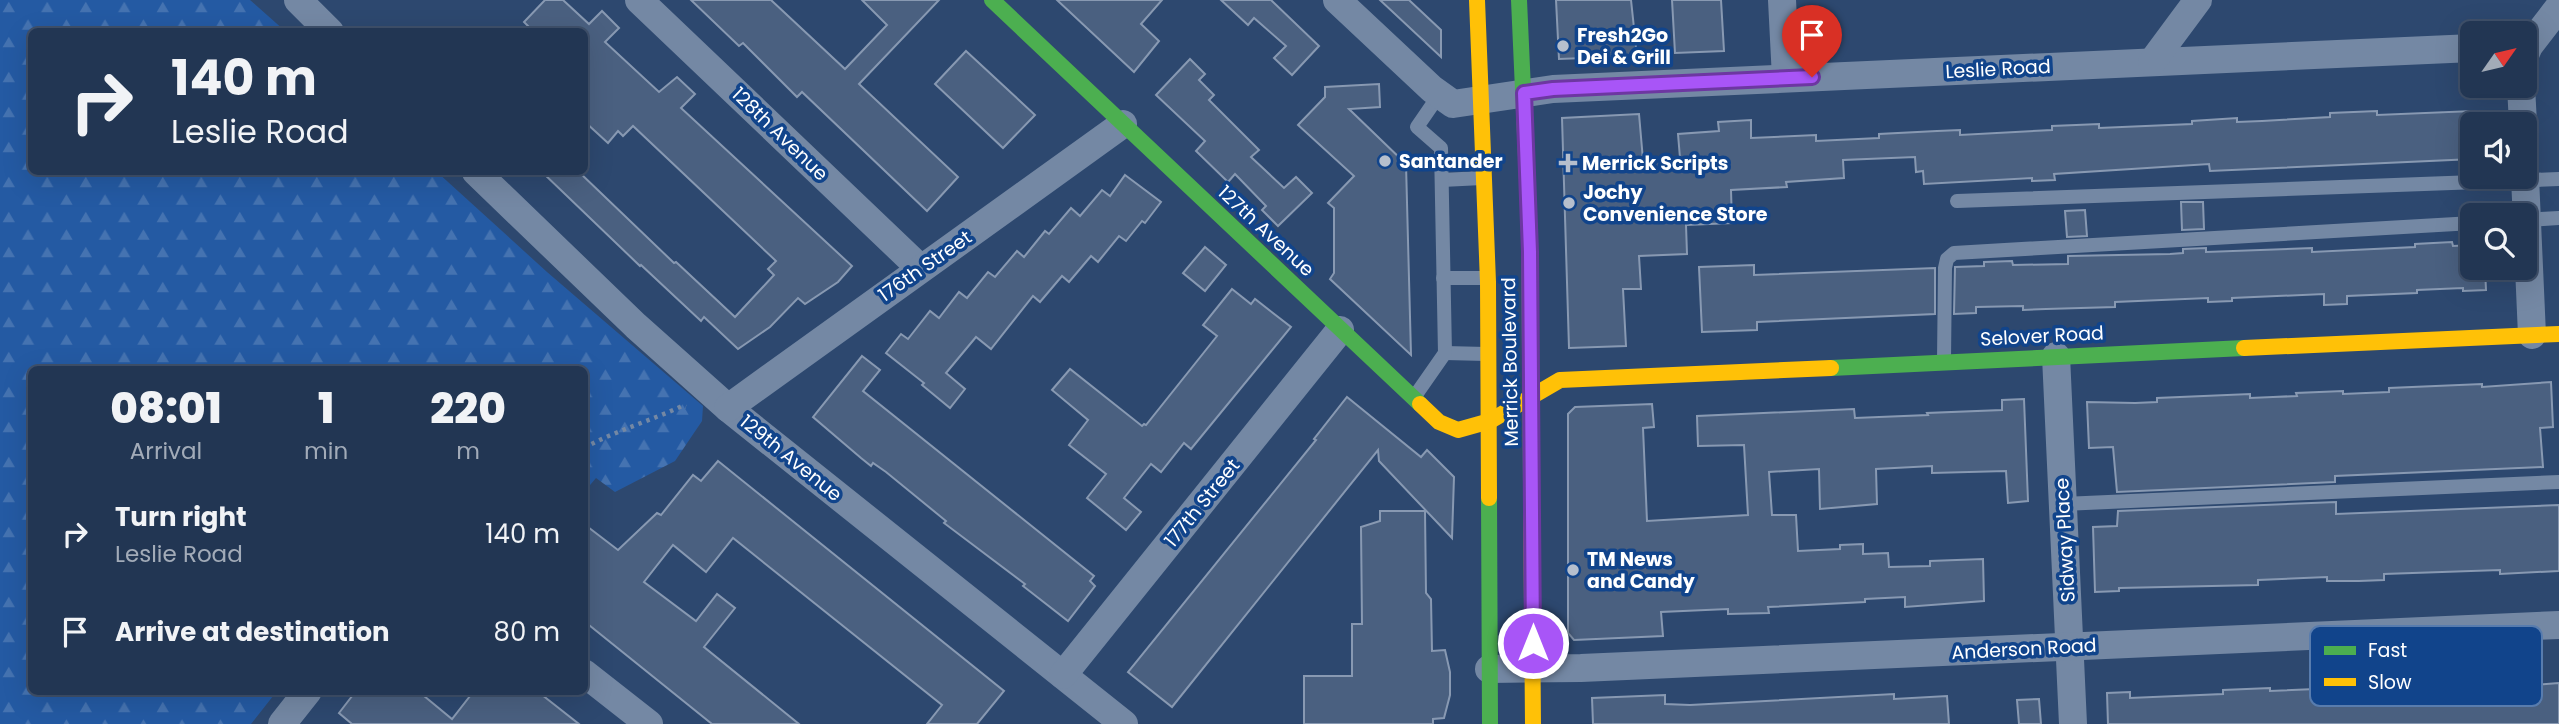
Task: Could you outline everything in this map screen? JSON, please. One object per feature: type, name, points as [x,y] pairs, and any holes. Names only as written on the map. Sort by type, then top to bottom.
[{"type":"street","points":[[298,0],[326,28]]},
{"type":"street","name":"128th Avenue","points":[[639,0],[920,268]]},
{"type":"street","name":"127th Avenue","points":[[992,0],[1439,422],[1458,430],[1490,421],[1532,396]]},
{"type":"street","points":[[1337,0],[1440,95]]},
{"type":"street","name":"Merrick Boulevard","points":[[1477,0],[1488,278],[1490,724]]},
{"type":"street","name":"Merrick Boulevard","points":[[1519,0],[1529,225],[1534,724]]},
{"type":"street","points":[[1782,0],[1786,78]]},
{"type":"street","points":[[2152,62],[2198,0]]},
{"type":"street","points":[[2538,35],[2559,7]]},
{"type":"street","points":[[2538,48],[2559,45]]},
{"type":"street","name":"Leslie Road","points":[[1440,95],[1453,104],[1553,89],[2460,49]]},
{"type":"street","name":"176th Street","points":[[728,408],[1123,124]]},
{"type":"street","name":"129th Avenue","points":[[479,175],[636,326],[728,408],[1124,724]]},
{"type":"street","points":[[2536,280],[2546,335]]},
{"type":"street","name":"177th Street","points":[[1063,675],[1340,330]]},
{"type":"street","name":"Selover Road","points":[[1532,396],[1560,380],[2546,335]]},
{"type":"street","name":"Sidway Place","points":[[2056,356],[2073,724]]},
{"type":"street","name":"Anderson Road","points":[[2537,626],[2559,625]]},
{"type":"street","name":"Anderson Road","points":[[1489,669],[2310,636]]},
{"type":"street","points":[[588,676],[648,724]]},
{"type":"street","points":[[282,724],[305,695]]},
{"type":"lane","points":[[1414,397],[1445,353],[1441,148],[1417,127],[1440,95]]},
{"type":"lane","points":[[1442,180],[1485,178]]},
{"type":"lane","points":[[2537,179],[2559,179]]},
{"type":"lane","points":[[1957,201],[2460,182]]},
{"type":"lane","points":[[2537,219],[2559,218]]},
{"type":"lane","points":[[1944,361],[1945,268],[1947,259],[1954,253],[2460,224]]},
{"type":"lane","points":[[1443,278],[1488,278]]},
{"type":"lane","points":[[1445,353],[1489,354]]},
{"type":"lane","points":[[2063,504],[2559,482]]},
{"type":"path","points":[[588,446],[682,406],[692,408]]},
{"type":"green space","points":[[0,0],[250,0],[282,28],[28,28],[28,175],[440,175],[547,272],[703,406],[702,421],[675,461],[615,492],[596,478],[588,487],[588,366],[28,366],[28,695],[274,695],[251,724],[0,724]]},
{"type":"building","points":[[545,0],[563,0],[589,24],[602,11],[619,28],[605,42],[659,92],[677,77],[695,94],[681,108],[852,266],[838,282],[805,304],[798,298],[770,327],[738,349],[704,317],[701,321],[640,266],[545,175],[582,175],[735,317],[774,275],[768,269],[776,261],[633,126],[623,136],[618,131],[608,143],[588,125],[588,28],[530,28],[524,22]]},
{"type":"building","points":[[691,0],[771,0],[845,69],[887,25],[862,0],[939,0],[859,84],[958,177],[927,211],[802,92],[797,97],[743,43],[739,46]]},
{"type":"building","points":[[1057,0],[1162,0],[1141,24],[1159,41],[1134,72]]},
{"type":"building","points":[[1221,0],[1271,0],[1319,46],[1292,75],[1274,58],[1286,46],[1254,18],[1248,25]]},
{"type":"building","points":[[1380,0],[1409,0],[1441,30],[1441,57]]},
{"type":"building","points":[[1556,0],[1631,0],[1637,56],[1559,59]]},
{"type":"building","points":[[1672,0],[1721,0],[1724,51],[1675,53]]},
{"type":"building","points":[[966,51],[1035,115],[1003,148],[935,84]]},
{"type":"building","points":[[1190,59],[1205,74],[1199,80],[1214,95],[1209,100],[1259,150],[1251,157],[1284,188],[1296,177],[1312,193],[1278,226],[1262,210],[1266,206],[1235,174],[1228,182],[1196,151],[1205,141],[1156,95]]},
{"type":"building","points":[[1379,84],[1380,107],[1349,109],[1406,164],[1411,355],[1330,279],[1334,273],[1334,208],[1328,203],[1354,176],[1298,125],[1325,97],[1325,87]]},
{"type":"building","points":[[2377,111],[2377,115],[2473,111],[2460,112],[2460,160],[2210,171],[2209,164],[2054,174],[2055,180],[2032,181],[2032,178],[1924,184],[1923,171],[1916,172],[1915,157],[1843,160],[1844,178],[1786,182],[1787,187],[1731,190],[1732,223],[1686,225],[1687,254],[1639,256],[1641,289],[1623,289],[1626,346],[1569,348],[1562,118],[1639,114],[1643,160],[1680,158],[1678,134],[1719,131],[1718,122],[1751,120],[1751,138],[1816,135],[1816,141],[1879,138],[1879,134],[1937,131],[1960,130],[1960,135],[2052,130],[2052,126],[2099,124],[2099,128],[2192,124],[2192,121],[2237,118],[2237,122],[2262,121],[2330,117],[2330,113]]},
{"type":"building","points":[[1125,175],[1161,202],[1145,223],[1142,221],[1126,241],[1119,236],[1098,262],[1091,256],[1069,282],[1062,276],[1040,302],[1033,296],[991,349],[976,337],[946,373],[965,389],[950,408],[886,353],[901,334],[908,339],[930,311],[939,318],[959,292],[967,298],[988,272],[995,277],[1017,251],[1024,257],[1045,231],[1049,234],[1071,208],[1080,216],[1102,190],[1110,196]]},
{"type":"building","points":[[2181,202],[2203,202],[2204,229],[2182,230]]},
{"type":"building","points":[[2085,210],[2087,236],[2067,237],[2065,211]]},
{"type":"building","points":[[2452,242],[2453,246],[2460,246],[2460,280],[2486,280],[2486,290],[2463,291],[2463,288],[2347,296],[2347,304],[2324,305],[2324,294],[2232,298],[2232,301],[2208,302],[2208,298],[2115,302],[2115,307],[2023,310],[2023,306],[1976,307],[1976,313],[1954,314],[1955,267],[1984,266],[1984,262],[2012,261],[2013,265],[2068,264],[2068,256],[2170,254],[2183,253],[2183,249],[2206,248],[2206,252],[2312,248],[2312,252],[2415,247],[2415,244]]},
{"type":"building","points":[[1205,247],[1226,265],[1205,291],[1183,273]]},
{"type":"building","points":[[1754,265],[1754,275],[1935,268],[1935,314],[1757,322],[1757,330],[1702,332],[1699,267]]},
{"type":"building","points":[[1232,289],[1251,304],[1255,299],[1291,327],[1191,449],[1184,443],[1161,472],[1151,464],[1124,498],[1141,512],[1126,530],[1087,498],[1106,474],[1069,445],[1088,420],[1052,390],[1070,369],[1142,426],[1146,425],[1217,336],[1203,325]]},
{"type":"building","points":[[862,356],[880,370],[863,391],[1094,576],[1090,581],[1095,586],[1068,621],[1023,586],[1025,584],[944,523],[946,521],[886,472],[873,463],[871,466],[813,417]]},
{"type":"building","points":[[2551,382],[2553,427],[2540,428],[2543,467],[2335,476],[2335,482],[2117,492],[2113,447],[2089,448],[2087,402],[2135,403],[2157,402],[2157,398],[2250,394],[2250,398],[2297,396],[2296,393],[2389,392],[2389,388],[2482,384],[2482,387]]},
{"type":"building","points":[[1347,397],[1421,457],[1427,450],[1454,477],[1452,538],[1379,461],[1378,450],[1172,707],[1128,672],[1316,440],[1314,439]]},
{"type":"building","points":[[2024,399],[2028,501],[2008,503],[2006,471],[1932,473],[1932,466],[1876,469],[1877,504],[1820,509],[1819,469],[1769,472],[1772,515],[1796,515],[1798,551],[1840,549],[1840,545],[1863,544],[1863,554],[1888,553],[1889,567],[1930,566],[1930,561],[1983,559],[1984,601],[1905,607],[1905,597],[1768,607],[1769,613],[1728,614],[1728,609],[1661,612],[1663,636],[1574,640],[1568,633],[1568,414],[1575,407],[1652,404],[1654,427],[1643,428],[1647,521],[1748,515],[1744,445],[1698,446],[1697,416],[1854,409],[1855,418],[1928,415],[1927,413],[2002,410],[2002,400]]},
{"type":"building","points":[[718,461],[1004,691],[977,724],[927,724],[942,705],[733,538],[706,572],[673,545],[644,582],[696,621],[717,594],[735,608],[704,647],[799,724],[712,724],[588,624],[588,527],[618,550],[657,513],[661,515],[693,475],[701,481]]},
{"type":"building","points":[[2336,502],[2336,514],[2559,505],[2559,571],[2384,574],[2384,580],[2327,581],[2327,577],[2258,580],[2258,585],[2119,588],[2119,591],[2095,592],[2093,527],[2117,526],[2118,511]]},
{"type":"building","points":[[1380,511],[1425,511],[1426,593],[1431,599],[1432,651],[1445,650],[1450,672],[1450,695],[1444,718],[1433,719],[1433,724],[1304,724],[1304,676],[1352,676],[1352,624],[1362,624],[1361,527],[1380,521]]},
{"type":"building","points":[[2559,683],[2559,724],[2108,724],[2107,693],[2130,692],[2130,698],[2223,694],[2223,690],[2270,688],[2270,691],[2310,689],[2310,706],[2542,706],[2542,684]]},
{"type":"building","points":[[1894,694],[1894,699],[1947,696],[1949,724],[1593,724],[1592,698],[1665,695],[1665,704],[1690,705]]},
{"type":"building","points":[[353,695],[423,695],[452,719],[471,695],[542,695],[579,724],[352,724],[339,713]]},
{"type":"building","points":[[2039,699],[2041,724],[2019,724],[2017,700]]},
{"type":"traffic: fast","points":[[992,0],[1420,404]]},
{"type":"traffic: fast","points":[[1519,0],[1529,225],[1531,483]]},
{"type":"traffic: fast","points":[[1831,368],[2244,348]]},
{"type":"traffic: fast","points":[[1489,498],[1490,724]]},
{"type":"traffic: slow","points":[[1477,0],[1488,282],[1489,498]]},
{"type":"traffic: slow","points":[[2244,348],[2559,334]]},
{"type":"traffic: slow","points":[[1420,404],[1439,422],[1458,430],[1490,421],[1560,380],[1831,368]]},
{"type":"traffic: slow","points":[[1531,483],[1533,724]]},
{"type":"place","name":"Fresh2Go Dei & Grill","points":[[1563,46]]},
{"type":"place","name":"Santander","points":[[1385,161]]},
{"type":"place","name":"Merrick Scripts","points":[[1568,163]]},
{"type":"place","name":"Jochy Convenience Store","points":[[1569,203]]},
{"type":"place","name":"TM News and Candy","points":[[1573,570]]},
{"type":"route","points":[[1533,643],[1530,252],[1524,93],[1553,89],[1812,77]]}]
